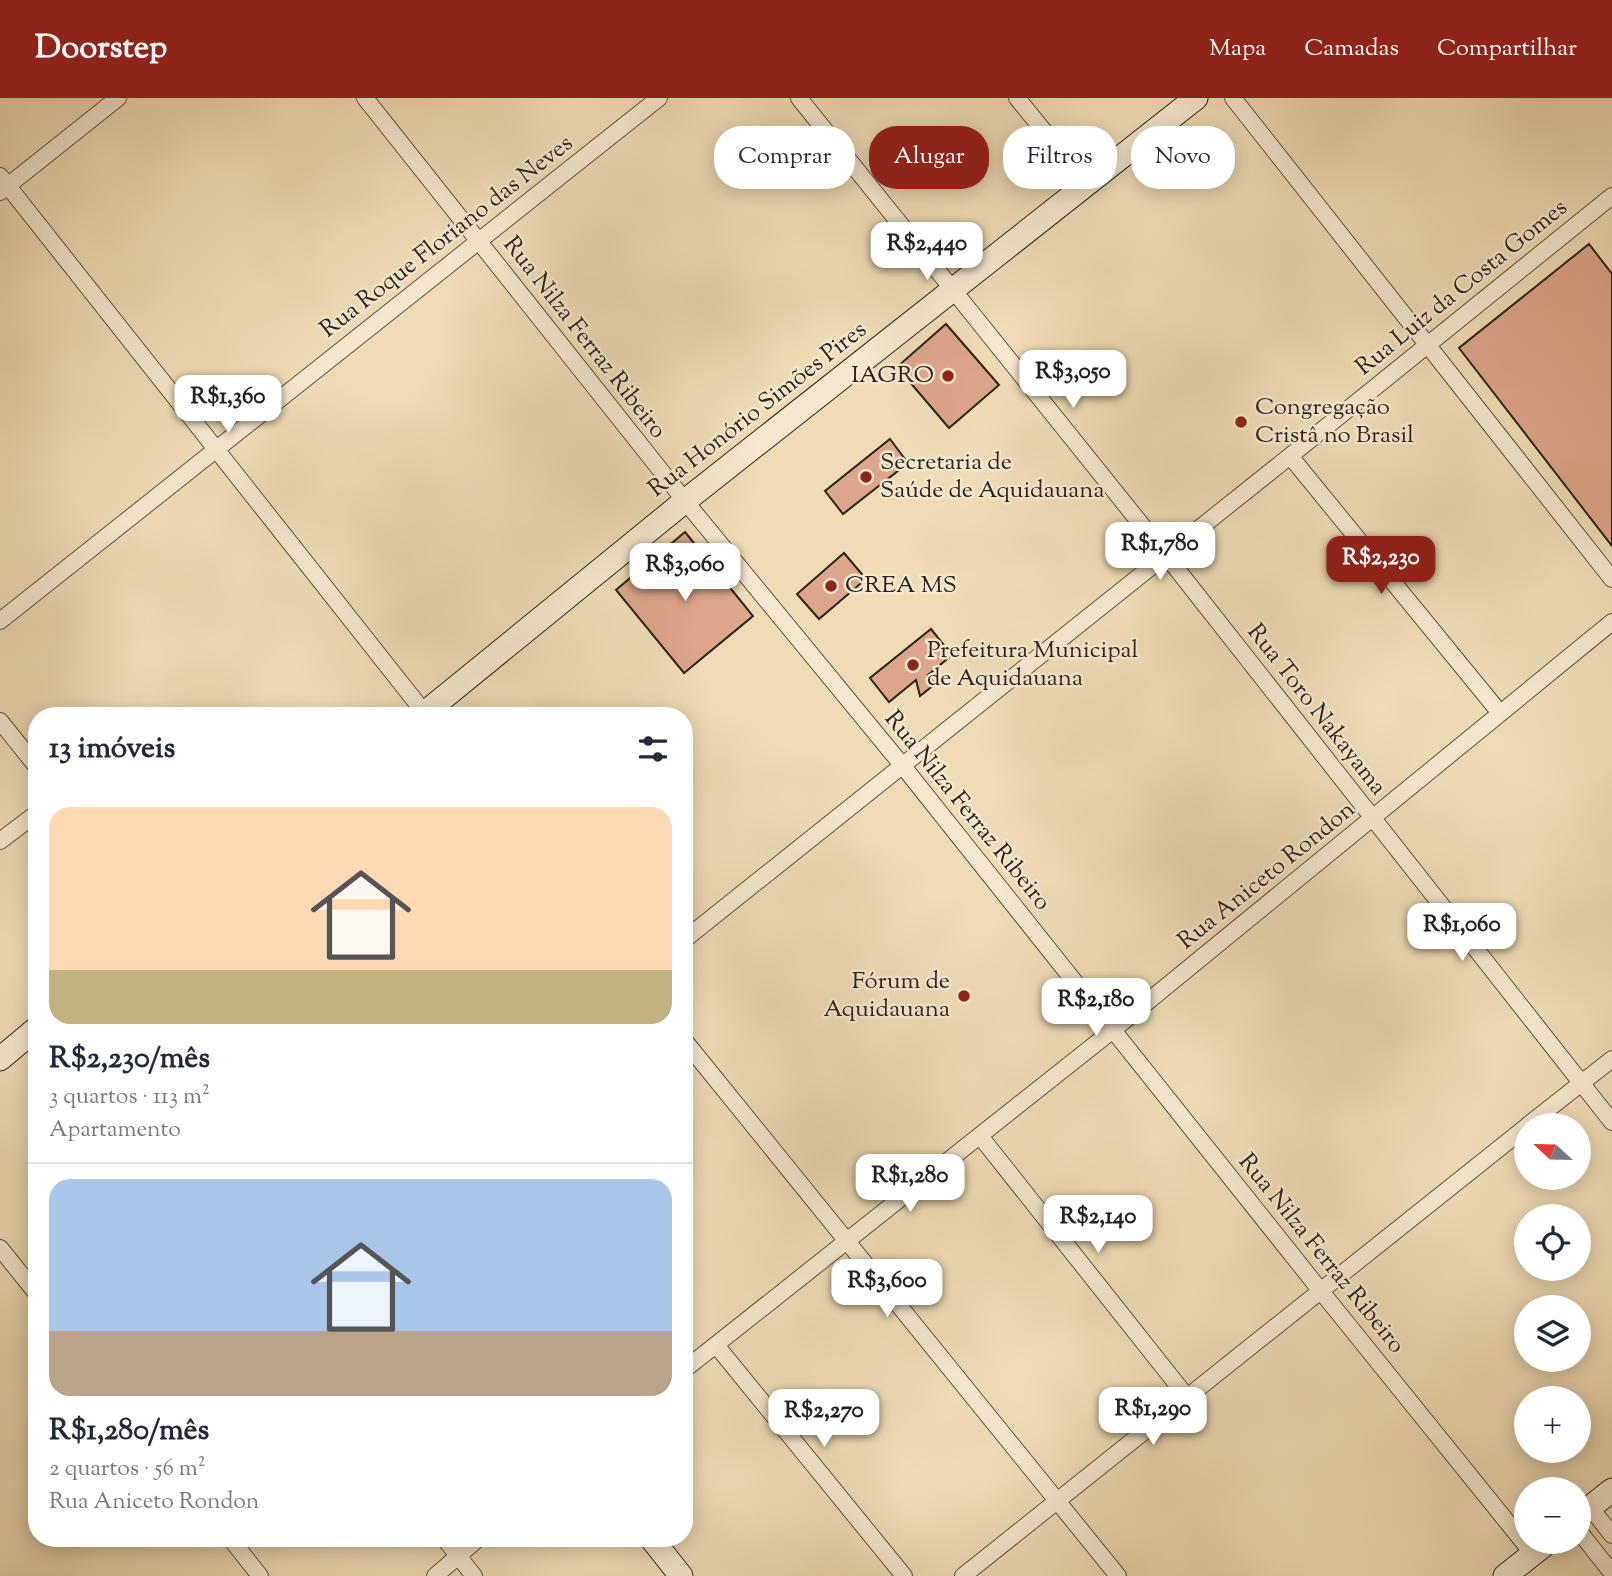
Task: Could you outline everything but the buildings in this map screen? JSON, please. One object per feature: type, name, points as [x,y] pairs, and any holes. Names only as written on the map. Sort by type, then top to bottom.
[{"type":"main road","name":"Rua Honório Simões Pires","points":[[1117,160],[1196,98]]},
{"type":"main road","name":"Rua Honório Simões Pires","points":[[434,707],[685,501],[1081,189]]},
{"type":"main road","points":[[0,1059],[28,1036]]},
{"type":"main road","points":[[1591,1506],[1612,1490]]},
{"type":"main road","points":[[658,1547],[681,1576]]},
{"type":"main road","points":[[1506,1576],[1534,1554]]},
{"type":"street","points":[[118,98],[3,185],[216,449],[418,707]]},
{"type":"street","name":"Rua Nilza Ferraz Ribeiro","points":[[365,98],[685,501],[902,765],[1320,1290],[1514,1516]]},
{"type":"street","name":"Rua Roque Floriano das Neves","points":[[0,621],[659,98]]},
{"type":"street","name":"Rua Toro Nakayama","points":[[799,98],[1165,554],[1612,1122]]},
{"type":"street","points":[[1017,98],[1040,126]]},
{"type":"street","points":[[1233,98],[1612,579]]},
{"type":"street","name":"Rua Luiz da Costa Gomes","points":[[693,933],[1612,196]]},
{"type":"street","points":[[1290,456],[1500,713]]},
{"type":"street","name":"Rua Aniceto Rondon","points":[[693,1363],[1113,1030],[1612,622]]},
{"type":"street","points":[[0,721],[28,756]]},
{"type":"street","points":[[0,841],[28,820]]},
{"type":"street","points":[[693,1051],[1118,1576]]},
{"type":"street","points":[[1544,1113],[1612,1059]]},
{"type":"street","points":[[980,1136],[1187,1397]]},
{"type":"street","points":[[963,1576],[1514,1136]]},
{"type":"street","points":[[0,1248],[28,1283]]},
{"type":"street","points":[[716,1345],[904,1576]]},
{"type":"street","points":[[1591,1518],[1612,1535]]},
{"type":"street","points":[[1591,1546],[1612,1573]]},
{"type":"street","points":[[237,1547],[260,1576]]},
{"type":"street","points":[[451,1547],[474,1576]]},
{"type":"street","points":[[435,1576],[468,1547]]},
{"type":"place","name":"IAGRO","points":[[948,376]]},
{"type":"place","name":"Congregação Cristâ no Brasil","points":[[1241,422]]},
{"type":"place","name":"Secretaria de Saúde de Aquidauana","points":[[866,477]]},
{"type":"place","name":"CREA MS","points":[[831,586]]},
{"type":"place","name":"Prefeitura Municipal de Aquidauana","points":[[913,665]]},
{"type":"place","name":"Fórum de Aquidauana","points":[[964,996]]}]
